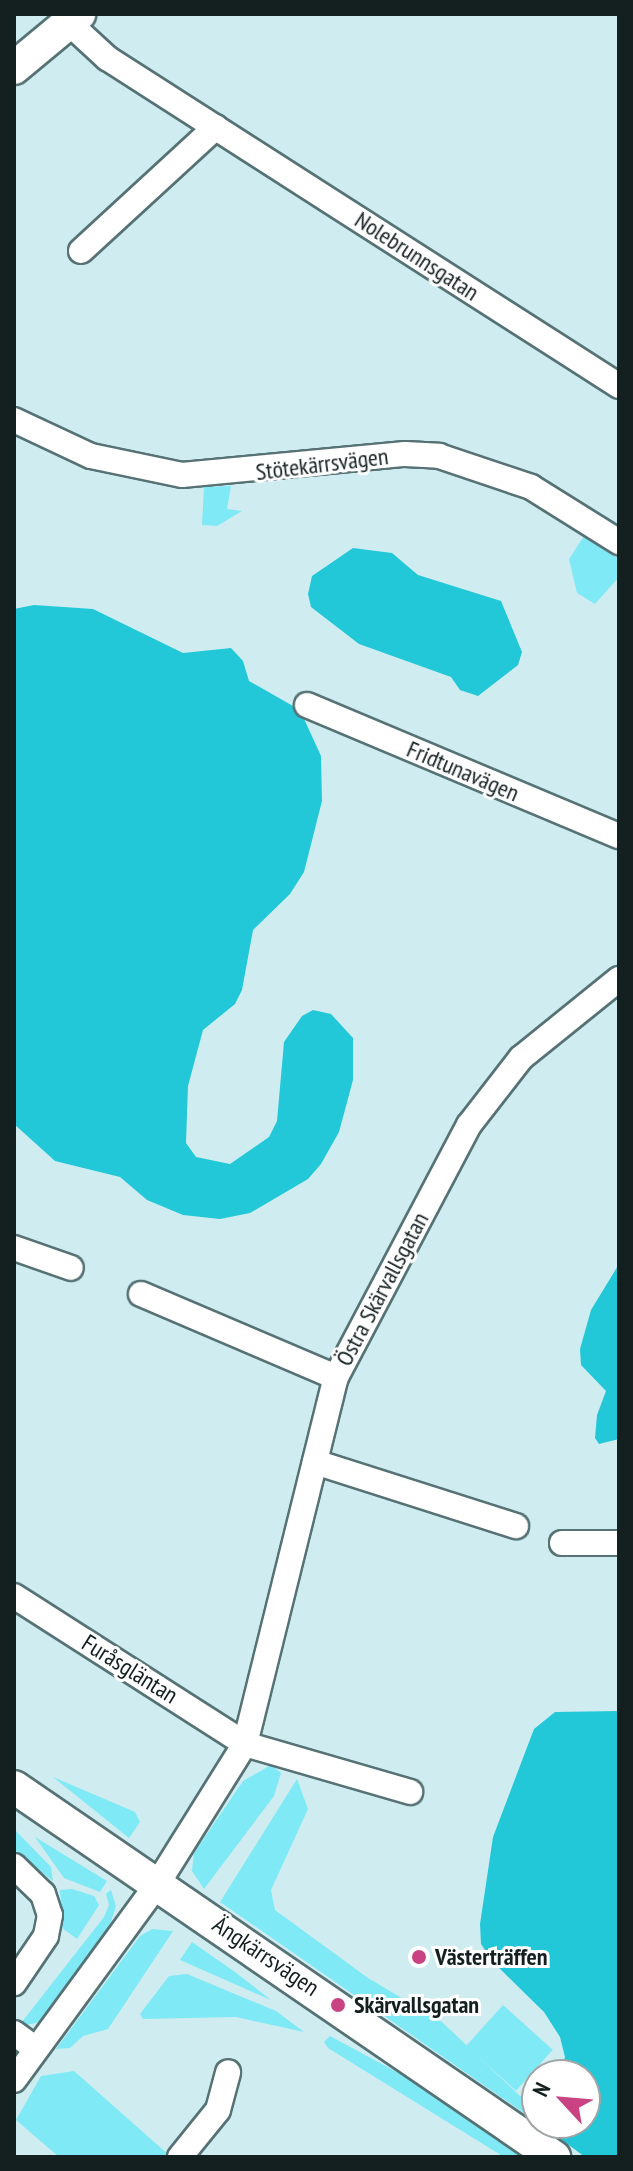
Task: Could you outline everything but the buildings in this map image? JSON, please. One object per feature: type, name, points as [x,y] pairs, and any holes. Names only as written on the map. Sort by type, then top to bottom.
[{"type":"street","points":[[14,68],[74,18]]},
{"type":"street","name":"Nolebrunnsgatan","points":[[74,18],[107,58],[619,386]]},
{"type":"street","points":[[81,251],[216,127]]},
{"type":"street","name":"Stötekärrsvägen","points":[[14,420],[91,456],[182,475],[405,454],[439,456],[531,487],[619,542]]},
{"type":"street","name":"Fridtunavägen","points":[[307,705],[619,836]]},
{"type":"street","name":"Östra Skärvallsgatan","points":[[158,1883],[245,1744],[336,1377],[483,1103],[521,1058],[615,988]]},
{"type":"street","points":[[14,1248],[71,1268]]},
{"type":"street","points":[[141,1294],[336,1377]]},
{"type":"street","points":[[315,1462],[516,1526]]},
{"type":"street","points":[[562,1543],[619,1543]]},
{"type":"street","name":"Furåsgläntan","points":[[14,1596],[245,1744]]},
{"type":"street","points":[[245,1744],[410,1792]]},
{"type":"street","name":"Ängkärrsvägen","points":[[14,1787],[554,2157]]},
{"type":"street","points":[[14,1866],[43,1894],[50,1915],[46,1936],[14,1983]]},
{"type":"street","points":[[14,2080],[158,1883]]},
{"type":"street","points":[[14,2033],[36,2049]]},
{"type":"street","points":[[180,2157],[218,2110],[228,2072]]},
{"type":"shaded area","points":[[231,486],[227,509],[242,511],[217,526],[202,525],[204,487]]},
{"type":"shaded area","points":[[584,536],[619,559],[619,577],[595,604],[577,593],[569,559]]},
{"type":"shaded area","points":[[353,548],[392,553],[418,575],[501,601],[522,652],[518,665],[478,696],[460,690],[451,677],[359,644],[311,607],[308,594],[312,576]]},
{"type":"shaded area","points":[[34,605],[93,609],[183,653],[231,648],[243,661],[249,681],[300,710],[321,756],[322,801],[304,872],[290,894],[253,930],[242,990],[235,1004],[203,1030],[188,1086],[186,1143],[196,1157],[230,1164],[269,1137],[277,1121],[284,1042],[302,1016],[313,1010],[331,1014],[353,1038],[353,1080],[339,1132],[321,1164],[308,1179],[250,1213],[220,1219],[183,1215],[147,1200],[120,1177],[55,1161],[14,1124],[14,609]]},
{"type":"shaded area","points":[[619,1264],[619,1439],[599,1444],[595,1438],[597,1415],[606,1391],[581,1365],[580,1349],[591,1310]]},
{"type":"shaded area","points":[[619,1711],[619,2157],[585,2157],[561,2139],[601,2139],[601,2059],[564,2059],[560,2037],[544,2012],[493,1962],[481,1944],[480,1924],[493,1837],[534,1729],[555,1712]]},
{"type":"shaded area","points":[[271,1765],[281,1773],[274,1796],[204,1889],[192,1871],[194,1853],[243,1781]]},
{"type":"shaded area","points":[[53,1777],[135,1812],[140,1822],[129,1838]]},
{"type":"shaded area","points":[[297,1779],[308,1809],[271,1890],[275,1910],[368,1978],[442,2022],[521,2097],[521,2111],[220,1902]]},
{"type":"shaded area","points":[[14,1829],[51,1867],[53,1881],[14,1850]]},
{"type":"shaded area","points":[[35,1837],[107,1881],[100,1892],[64,1878]]},
{"type":"shaded area","points":[[72,1889],[94,1896],[99,1905],[77,1939],[62,1928],[60,1890]]},
{"type":"shaded area","points":[[111,1890],[116,1906],[109,1928],[40,2022],[18,2027],[104,1917],[109,1905],[106,1894]]},
{"type":"shaded area","points":[[152,1929],[173,1931],[108,2029],[83,2036],[70,2048],[56,2049],[140,1936]]},
{"type":"shaded area","points":[[192,1942],[235,1972],[271,2000],[180,1960]]},
{"type":"shaded area","points":[[187,1974],[276,2011],[304,2032],[236,2017],[143,2019],[140,2014],[169,1976]]},
{"type":"shaded area","points":[[503,2005],[553,2050],[545,2059],[521,2059],[521,2085],[516,2091],[466,2046]]},
{"type":"shaded area","points":[[330,2036],[441,2096],[528,2157],[504,2157],[328,2048],[324,2042]]},
{"type":"shaded area","points":[[74,2071],[170,2156],[59,2157],[16,2120],[41,2076]]},
{"type":"place","name":"Västerträffen","points":[[419,1957]]},
{"type":"place","name":"Skärvallsgatan","points":[[338,2005]]}]
